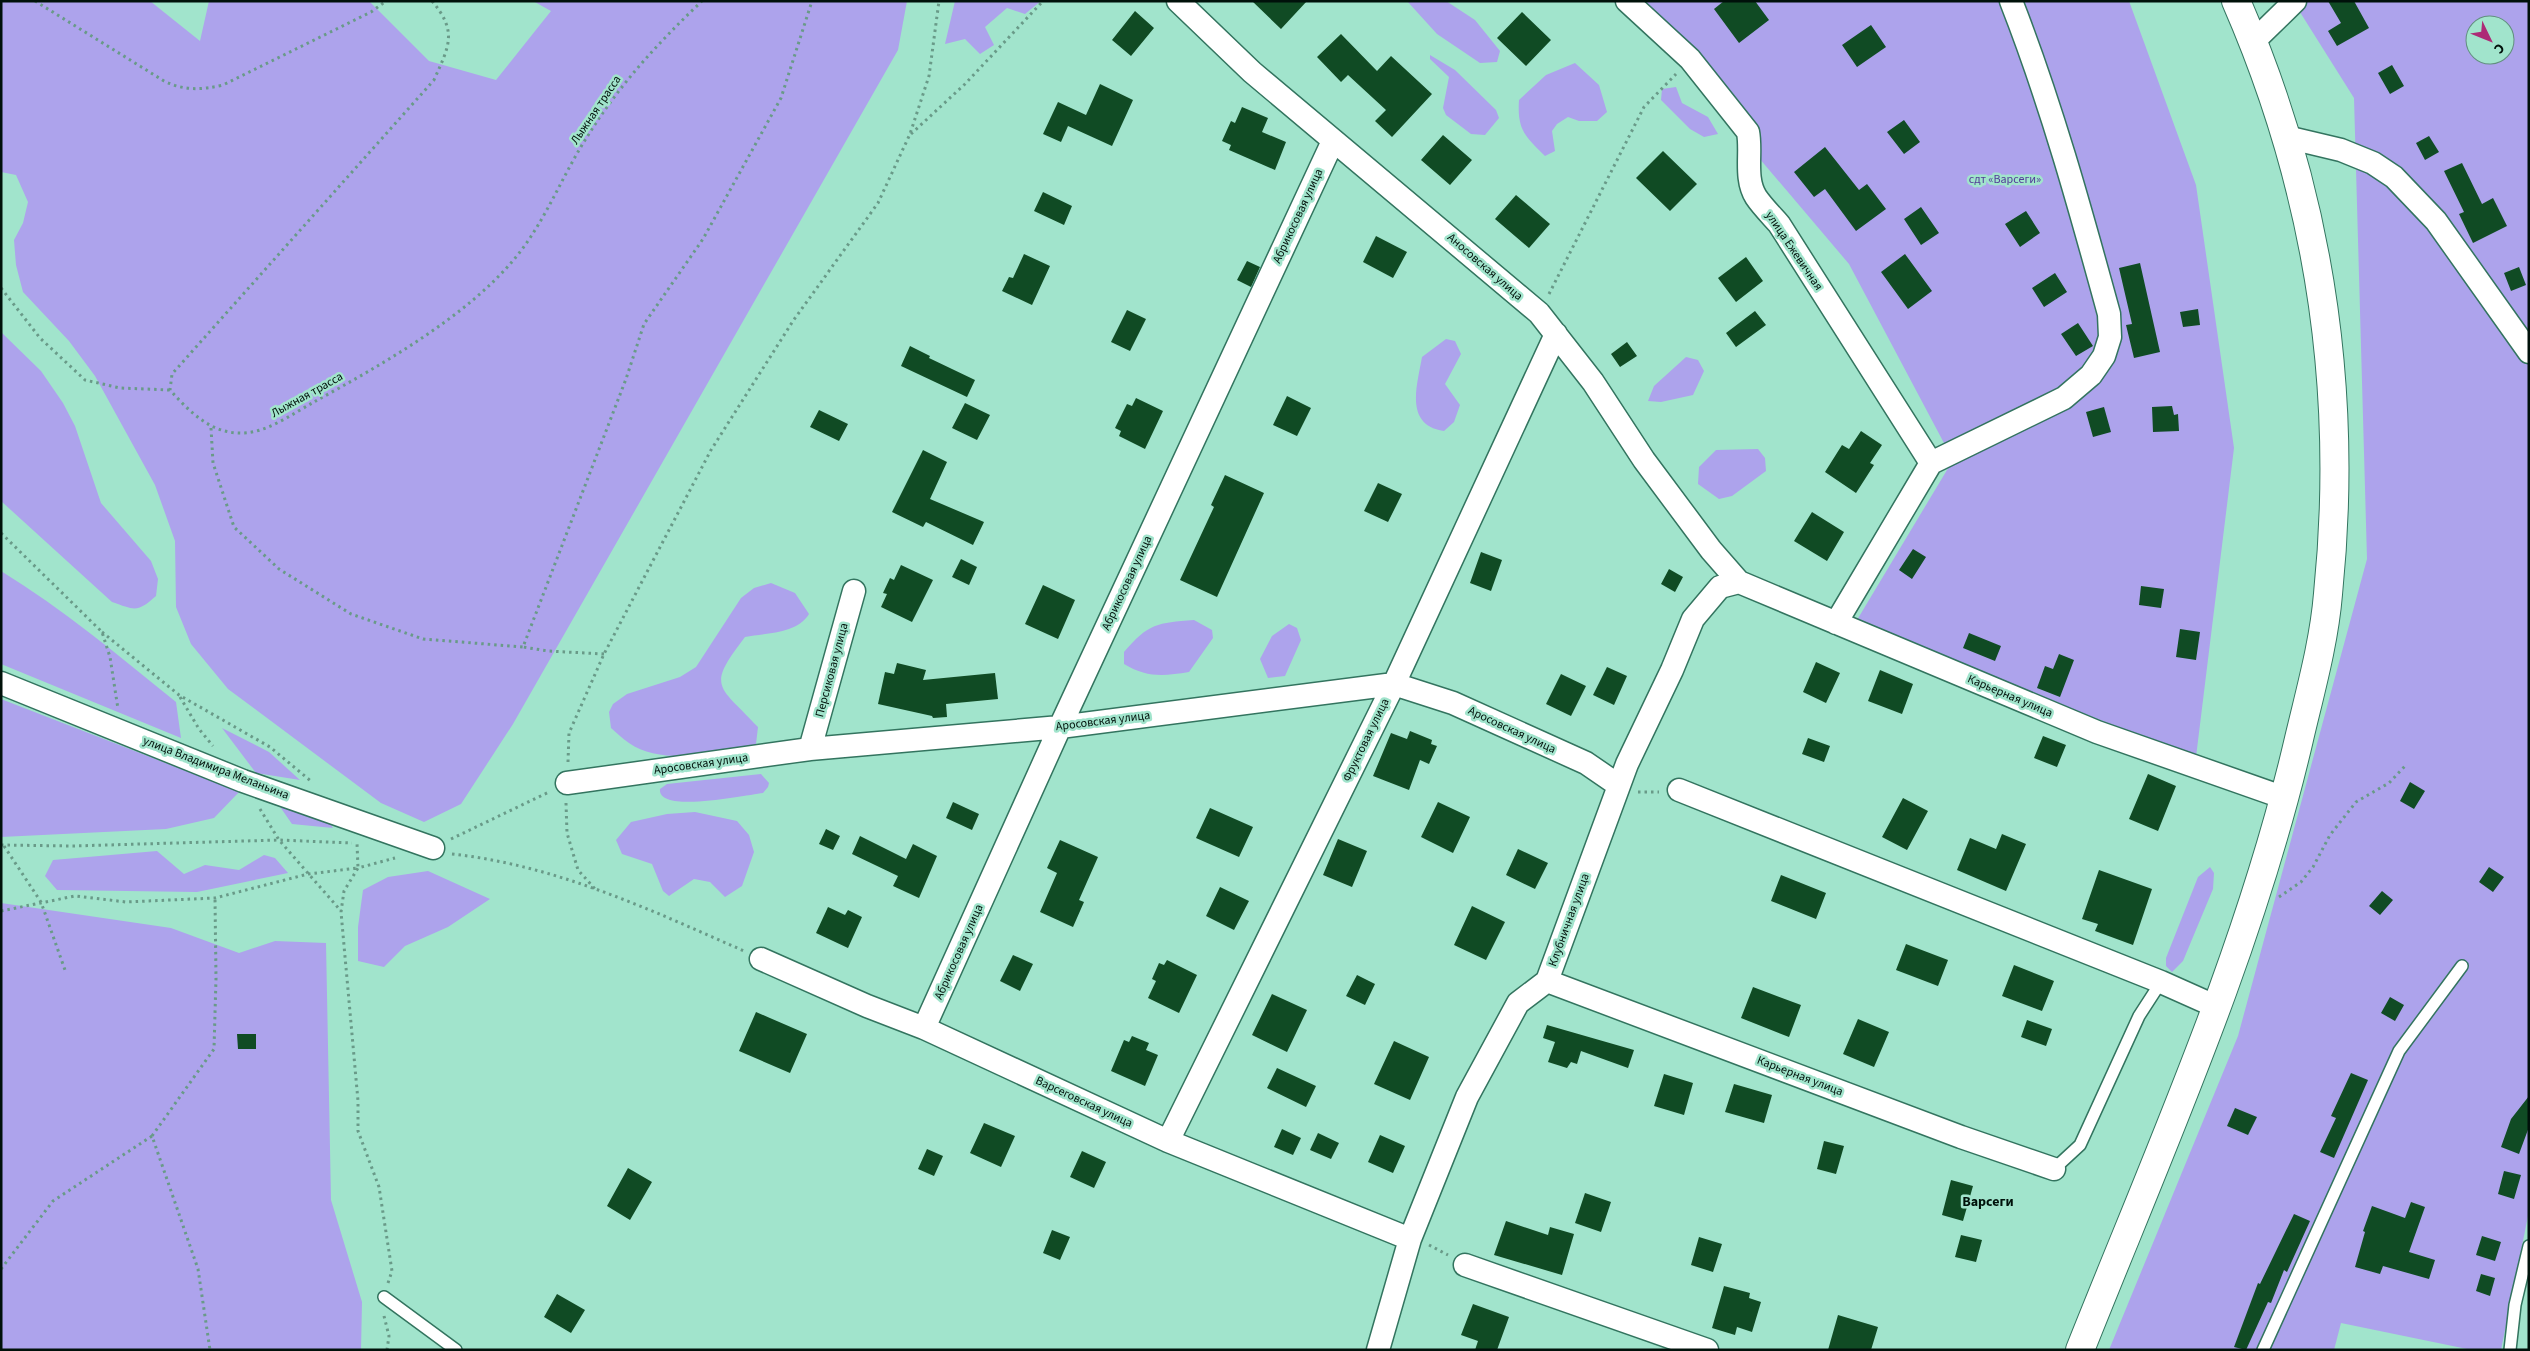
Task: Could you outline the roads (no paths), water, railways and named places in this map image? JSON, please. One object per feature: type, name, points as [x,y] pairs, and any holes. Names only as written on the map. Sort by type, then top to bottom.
[{"type":"main road","points":[[2080,1350],[2217,1007],[2249,918],[2285,798],[2308,701],[2328,598],[2336,436],[2323,298],[2307,215],[2286,138],[2254,41],[2236,1]]},
{"type":"street","name":"Аносовская улица","points":[[1178,1],[1252,72],[1539,313],[1593,382],[1644,460],[1711,550],[1739,582]]},
{"type":"street","name":"улица Ежевичная","points":[[1627,1],[1690,59],[1748,132],[1751,144],[1749,177],[1755,196],[1779,224],[1931,463]]},
{"type":"street","points":[[1836,623],[1931,463],[2064,398],[2091,375],[2104,356],[2110,337],[2109,314],[2069,168],[2032,54],[2011,1]]},
{"type":"street","points":[[2254,41],[2295,1]]},
{"type":"street","points":[[2286,138],[2341,150],[2373,163],[2394,177],[2436,221],[2529,352]]},
{"type":"street","name":"Абрикосовая улица","points":[[924,1028],[1060,727],[1333,141]]},
{"type":"street","name":"Фруктовая улица","points":[[1168,1141],[1394,684],[1556,334]]},
{"type":"street","name":"Карьерная улица","points":[[1739,582],[2097,732],[2285,798]]},
{"type":"street","name":"Клубничная улица","points":[[1378,1350],[1410,1239],[1467,1097],[1518,1003],[1547,981],[1618,785],[1672,670],[1693,619],[1720,587],[1739,582]]},
{"type":"street","name":"Персиковая улица","points":[[810,749],[854,590]]},
{"type":"street","name":"улица Владимира Меланьина","points":[[1,683],[243,781],[433,848]]},
{"type":"street","name":"Аросовская улица","points":[[567,783],[810,749],[1060,727],[1394,684],[1471,711],[1586,764],[1618,785]]},
{"type":"street","points":[[1679,790],[2161,982],[2217,1007]]},
{"type":"street","name":"Варсеговская улица","points":[[761,958],[868,1006],[924,1028],[1168,1141],[1410,1239]]},
{"type":"street","name":"Карьерная улица","points":[[1547,981],[1961,1137],[2054,1169]]},
{"type":"street","points":[[1465,1265],[1707,1350]]},
{"type":"lane","points":[[2263,1350],[2399,1051],[2462,966]]},
{"type":"lane","points":[[2054,1169],[2080,1145],[2139,1016],[2161,982]]},
{"type":"lane","points":[[2510,1350],[2515,1305],[2529,1246]]},
{"type":"lane","points":[[384,1297],[456,1350]]},
{"type":"district","name":"Варсеги","points":[[1988,1202]]},
{"type":"park label","name":"сдт «Варсеги»","points":[[2005,179]]}]
